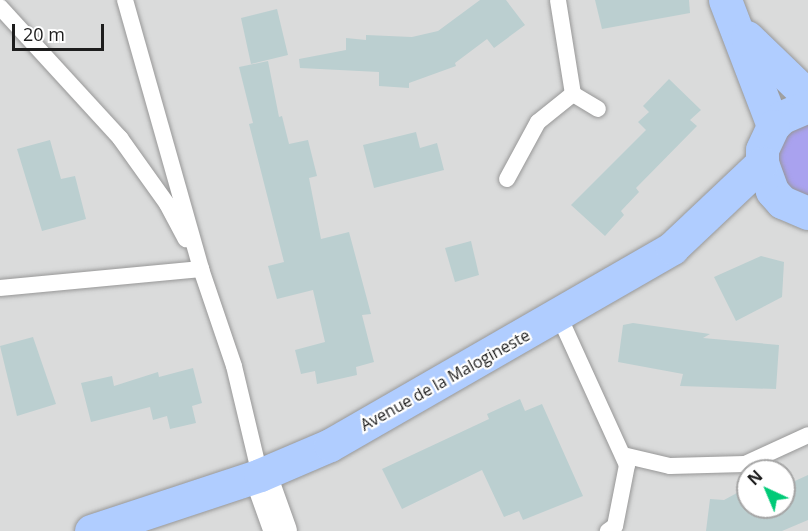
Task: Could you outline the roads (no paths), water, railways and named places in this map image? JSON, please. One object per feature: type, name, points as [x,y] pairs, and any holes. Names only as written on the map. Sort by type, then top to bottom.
[{"type":"street","points":[[730,11],[763,56],[808,96]]},
{"type":"street","points":[[730,11],[773,126]]},
{"type":"street","points":[[808,106],[787,114],[773,126],[762,150],[762,163],[772,191],[782,202],[808,213]]},
{"type":"street","name":"Avenue de la Malogineste","points":[[91,531],[260,476],[330,445],[559,316],[672,248],[762,163]]},
{"type":"street","points":[[260,476],[280,531]]},
{"type":"lane","points":[[125,0],[201,269],[234,366],[260,476]]},
{"type":"lane","points":[[558,0],[573,94],[598,109]]},
{"type":"lane","points":[[0,7],[120,138],[167,204],[201,269]]},
{"type":"lane","points":[[507,179],[538,122],[573,94]]},
{"type":"lane","points":[[0,288],[201,269]]},
{"type":"lane","points":[[559,316],[627,465],[615,526],[608,531]]},
{"type":"lane","points":[[623,455],[670,466],[745,464],[808,435]]}]
